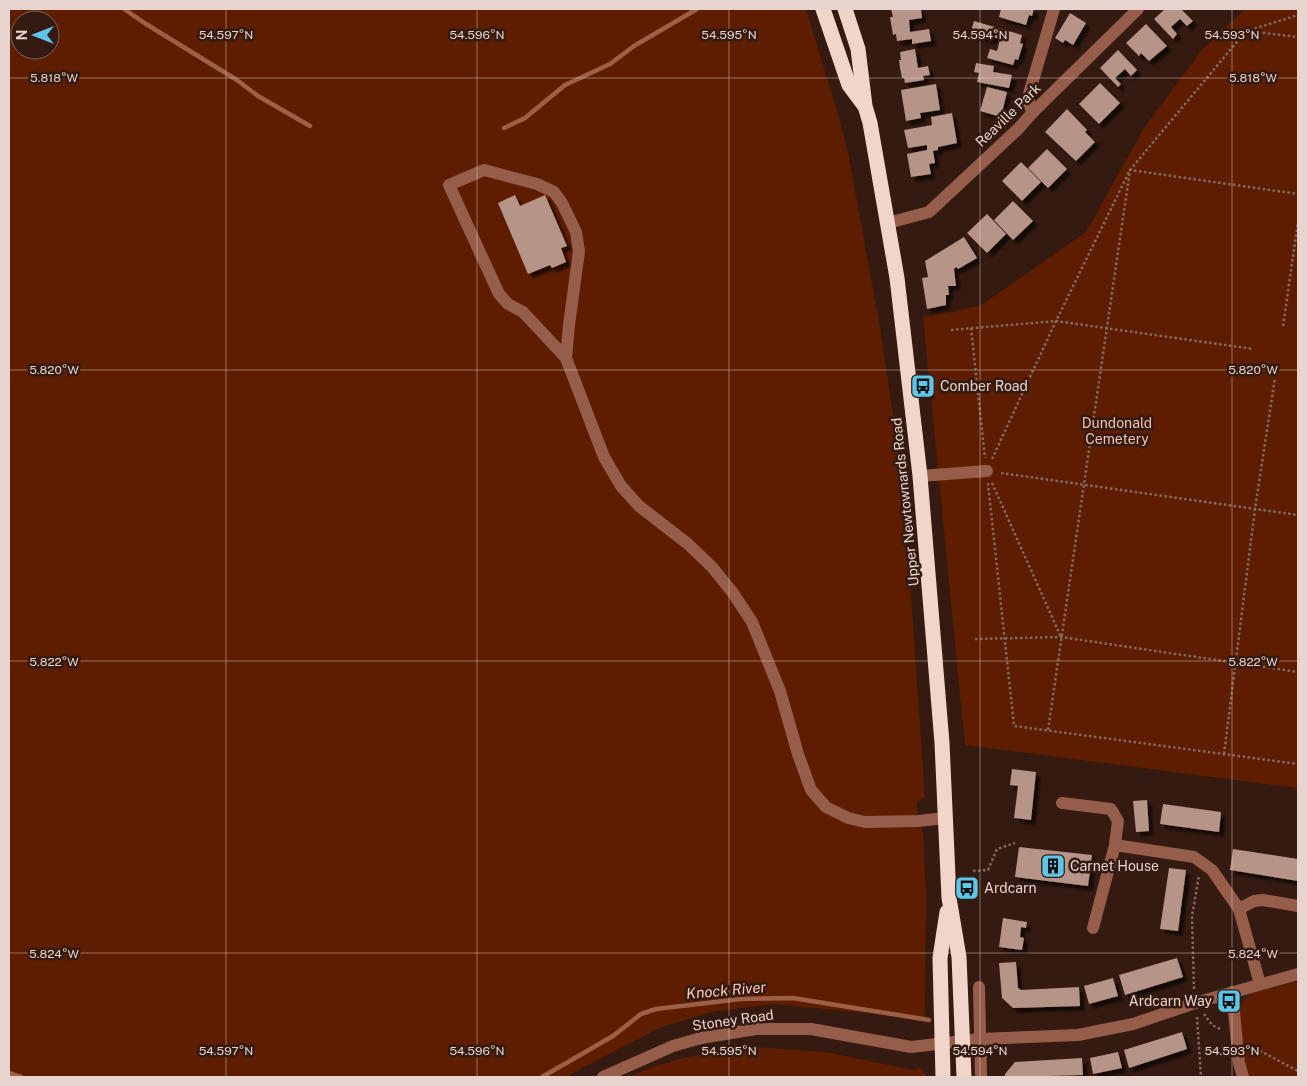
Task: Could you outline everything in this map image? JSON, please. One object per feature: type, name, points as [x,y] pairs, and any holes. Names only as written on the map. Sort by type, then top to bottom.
[{"type":"highway","name":"Upper Newtownards Road","points":[[823,9],[849,85],[865,106]]},
{"type":"highway","name":"Upper Newtownards Road","points":[[845,9],[858,49],[865,106],[870,123],[902,310],[920,476],[940,715],[949,898],[959,957],[964,1077]]},
{"type":"highway","name":"Upper Newtownards Road","points":[[943,1077],[940,958],[949,898]]},
{"type":"street","points":[[1032,112],[1029,105],[1029,94],[1054,9]]},
{"type":"street","name":"Reaville Park","points":[[888,223],[929,212],[1018,129],[1032,112],[1138,9]]},
{"type":"street","points":[[566,358],[579,251],[576,232],[562,203],[554,192],[536,184],[484,170],[449,185],[499,294],[508,304],[524,312],[566,358],[604,457],[620,486],[639,506],[688,544],[712,568],[733,593],[752,622],[780,691],[798,754],[811,790],[826,807],[848,818],[865,822],[918,821],[946,818]]},
{"type":"street","points":[[920,476],[987,471]]},
{"type":"street","points":[[1062,803],[1111,810],[1118,821],[1116,845],[1093,928]]},
{"type":"street","points":[[1116,845],[1194,857],[1212,870],[1239,909],[1260,984]]},
{"type":"street","points":[[1239,909],[1254,901],[1263,900],[1298,906]]},
{"type":"street","points":[[962,1041],[1078,1036],[1133,1024],[1195,1003],[1298,974]]},
{"type":"street","points":[[979,987],[981,1077]]},
{"type":"street","points":[[1232,992],[1239,1063],[1243,1077]]},
{"type":"street","name":"Stoney Road","points":[[604,1077],[673,1046],[701,1038],[756,1030],[811,1029],[911,1047],[962,1041]]},
{"type":"path","points":[[1061,637],[987,471],[1056,321],[1130,170],[1247,31],[1298,15]]},
{"type":"path","points":[[1247,31],[1298,37]]},
{"type":"path","points":[[1130,170],[1298,194]]},
{"type":"path","points":[[1048,730],[1130,170]]},
{"type":"path","points":[[1283,326],[1298,222]]},
{"type":"path","points":[[951,330],[1056,321],[1253,348]]},
{"type":"path","points":[[971,328],[1014,726],[1298,764]]},
{"type":"path","points":[[1224,754],[1255,509],[1275,378]]},
{"type":"path","points":[[987,471],[1298,515]]},
{"type":"path","points":[[975,638],[1061,637],[1298,672]]},
{"type":"path","points":[[973,871],[988,870],[997,849],[1015,843]]},
{"type":"path","points":[[1201,862],[1192,916],[1195,1003],[1201,1077]]},
{"type":"green space","points":[[9,9],[806,9],[849,157],[880,328],[903,480],[925,797],[917,802],[918,821],[923,832],[926,892],[925,1019],[774,1004],[711,1012],[659,1028],[567,1077],[9,1077]]},
{"type":"green space","name":"Dundonald Cemetery","points":[[1245,9],[1298,9],[1298,788],[965,745],[923,317],[983,304],[1086,232],[1144,128],[1201,51]]},
{"type":"green space","points":[[1298,981],[1298,1077],[1246,1077],[1239,1010],[1242,1002],[1250,994]]},
{"type":"green space","points":[[754,1047],[827,1052],[917,1071],[917,1068],[921,1068],[927,1077],[629,1077],[675,1060]]},
{"type":"building","points":[[891,9],[921,9],[922,18],[909,20],[910,32],[929,29],[931,41],[912,44],[912,39],[897,41],[896,34],[893,35],[890,17],[893,17]]},
{"type":"building","points":[[1001,9],[1034,9],[1032,16],[1029,15],[1026,25],[999,17]]},
{"type":"building","points":[[1165,9],[1181,9],[1193,21],[1187,26],[1180,19],[1171,27],[1177,34],[1173,39],[1154,19]]},
{"type":"building","points":[[1070,13],[1086,23],[1073,45],[1065,40],[1063,43],[1055,38]]},
{"type":"building","points":[[974,21],[1022,35],[1020,43],[1023,44],[1018,60],[1015,59],[1013,65],[987,58],[990,49],[997,51],[1000,39],[992,37],[991,40],[970,34]]},
{"type":"building","points":[[1146,24],[1167,46],[1149,61],[1141,53],[1139,56],[1126,43]]},
{"type":"building","points":[[915,49],[918,68],[928,66],[930,75],[923,76],[924,80],[905,83],[900,68],[900,52]]},
{"type":"building","points":[[1118,50],[1137,70],[1131,76],[1125,69],[1115,78],[1121,84],[1118,87],[1100,68]]},
{"type":"building","points":[[976,63],[994,66],[993,72],[1012,75],[1009,88],[977,82],[979,73],[974,72]]},
{"type":"building","points":[[1100,83],[1120,103],[1099,124],[1079,104]]},
{"type":"building","points":[[936,84],[940,110],[920,113],[921,118],[906,121],[901,90]]},
{"type":"building","points":[[987,87],[1007,92],[1001,117],[980,111]]},
{"type":"building","points":[[1067,109],[1087,130],[1085,132],[1095,142],[1076,161],[1045,132]]},
{"type":"building","points":[[952,113],[957,143],[938,147],[938,150],[933,151],[935,163],[929,164],[931,174],[911,177],[907,154],[927,150],[927,145],[908,148],[904,130],[932,125],[931,117]]},
{"type":"building","points":[[1047,149],[1067,169],[1048,188],[1028,168]]},
{"type":"building","points":[[1021,162],[1041,182],[1022,201],[1002,181]]},
{"type":"building","points":[[515,195],[520,206],[545,195],[567,246],[561,248],[566,262],[552,268],[550,265],[528,274],[498,203]]},
{"type":"building","points":[[1013,201],[1033,221],[1013,240],[994,220]]},
{"type":"building","points":[[987,214],[1006,234],[987,253],[967,233]]},
{"type":"building","points":[[964,237],[977,258],[958,269],[956,267],[954,269],[956,286],[948,286],[949,295],[946,295],[946,305],[927,309],[922,278],[928,277],[925,261]]},
{"type":"building","points":[[928,378],[930,395],[927,395],[925,379]]},
{"type":"building","points":[[1012,769],[1036,772],[1031,820],[1014,818],[1018,786],[1010,785]]},
{"type":"building","points":[[1147,800],[1149,831],[1136,832],[1133,801]]},
{"type":"building","points":[[1163,804],[1221,812],[1219,832],[1160,824]]},
{"type":"building","name":"Carnet House","points":[[1019,847],[1092,855],[1088,886],[1015,877]]},
{"type":"building","points":[[1233,849],[1298,859],[1298,881],[1230,870]]},
{"type":"building","points":[[1169,868],[1186,870],[1178,931],[1160,929]]},
{"type":"building","points":[[1003,918],[1027,922],[1026,928],[1021,927],[1020,937],[1024,938],[1022,950],[999,947]]},
{"type":"building","points":[[1177,958],[1183,977],[1125,995],[1119,975]]},
{"type":"building","points":[[1016,962],[1018,988],[1021,990],[1079,987],[1080,1006],[1013,1008],[1002,998],[999,963]]},
{"type":"building","points":[[1113,978],[1118,996],[1089,1004],[1084,986]]},
{"type":"building","points":[[1182,1032],[1187,1049],[1129,1068],[1124,1050]]},
{"type":"building","points":[[1118,1052],[1122,1068],[1093,1074],[1090,1058]]},
{"type":"building","points":[[1082,1058],[1083,1075],[1005,1077],[1005,1074],[1015,1062]]},
{"type":"waterway","points":[[124,9],[237,80],[258,96],[310,126]]},
{"type":"waterway","points":[[504,128],[525,118],[565,85],[610,64],[634,46],[697,9]]},
{"type":"waterway","name":"Knock River","points":[[542,1077],[613,1036],[641,1014],[656,1009],[741,999],[793,998],[929,1020]]},
{"type":"waterway","points":[[9,1073],[21,1077]]},
{"type":"place","name":"Comber Road","points":[[923,386]]},
{"type":"place","name":"Carnet House","points":[[1053,866]]},
{"type":"place","name":"Ardcarn","points":[[967,888]]},
{"type":"place","name":"Ardcarn Way","points":[[1229,1001]]}]
